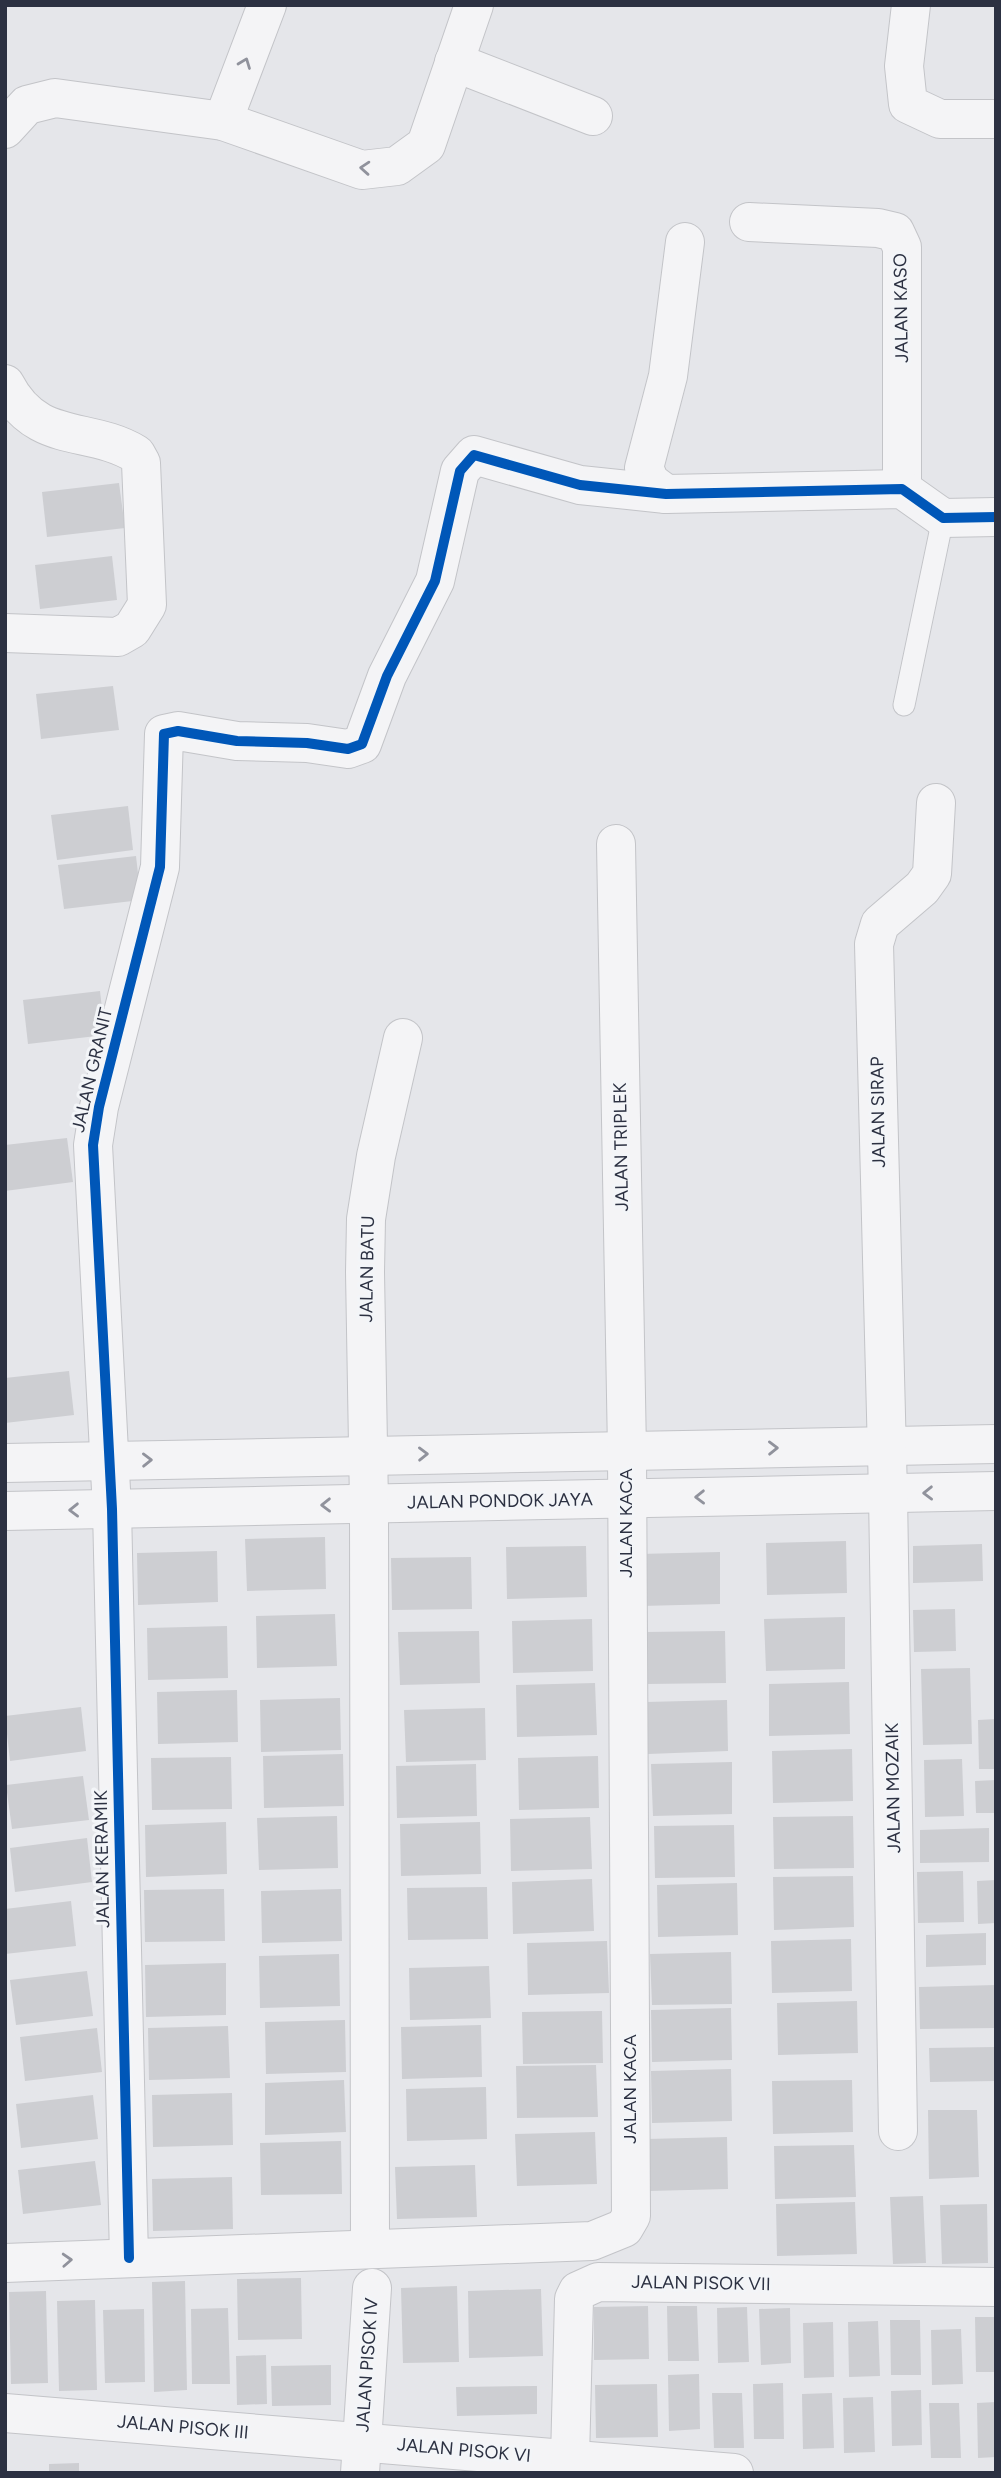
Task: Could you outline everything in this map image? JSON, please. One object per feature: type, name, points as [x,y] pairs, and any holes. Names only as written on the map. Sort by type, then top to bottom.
[{"type":"street","points":[[223,121],[267,5]]},
{"type":"street","points":[[5,129],[27,104],[55,98],[223,121],[362,170],[397,166],[426,145],[474,5]]},
{"type":"street","points":[[911,5],[904,65],[908,104],[940,119],[996,118]]},
{"type":"street","points":[[454,62],[593,116]]},
{"type":"street","name":"JALAN KASO","points":[[749,222],[878,228],[895,232],[902,247],[902,489]]},
{"type":"street","points":[[685,242],[668,376],[644,468],[650,482],[666,494],[902,489],[943,518],[996,517]]},
{"type":"street","points":[[5,384],[11,395],[43,426],[136,454],[141,463],[147,605],[132,629],[118,637],[5,633]]},
{"type":"street","name":"JALAN GRANIT","points":[[108,1461],[93,1145],[160,867],[164,734],[178,731],[237,741],[307,743],[348,749],[362,744],[387,676],[435,581],[460,471],[474,455],[580,485],[666,494]]},
{"type":"street","name":"JALAN SIRAP","points":[[886,1446],[874,944],[880,924],[922,888],[932,874],[936,803]]},
{"type":"street","name":"JALAN TRIPLEK","points":[[616,844],[627,1451]]},
{"type":"street","name":"JALAN BATU","points":[[370,2249],[366,1219],[376,1156],[403,1038]]},
{"type":"street","points":[[5,1462],[996,1444]]},
{"type":"street","name":"JALAN MOZAIK","points":[[886,1446],[898,2131]]},
{"type":"street","name":"JALAN KACA","points":[[5,2263],[592,2241],[624,2228],[631,2216],[625,1499],[627,1451]]},
{"type":"street","name":"JALAN KERAMIK","points":[[108,1461],[112,1509],[129,2258]]},
{"type":"street","name":"JALAN PONDOK JAYA","points":[[5,1511],[996,1492]]},
{"type":"street","name":"JALAN PISOK VII","points":[[570,2459],[574,2299],[578,2291],[591,2284],[996,2287]]},
{"type":"street","name":"JALAN PISOK IV","points":[[361,2457],[372,2288]]},
{"type":"street","name":"JALAN PISOK III","points":[[5,2413],[361,2457]]},
{"type":"street","name":"JALAN PISOK VI","points":[[361,2457],[570,2459],[734,2473]]},
{"type":"lane","points":[[904,705],[943,518]]},
{"type":"building","points":[[119,483],[125,528],[47,537],[42,492]]},
{"type":"building","points":[[112,556],[117,600],[40,609],[35,565]]},
{"type":"building","points":[[113,686],[119,730],[41,739],[36,694]]},
{"type":"building","points":[[128,806],[133,850],[57,860],[51,815]]},
{"type":"building","points":[[136,856],[141,900],[64,909],[58,865]]},
{"type":"building","points":[[100,991],[105,1035],[28,1044],[23,1000]]},
{"type":"building","points":[[67,1138],[73,1182],[5,1191],[5,1145]]},
{"type":"building","points":[[69,1371],[74,1415],[5,1423],[5,1378]]},
{"type":"building","points":[[325,1537],[326,1589],[247,1591],[245,1539]]},
{"type":"building","points":[[846,1541],[847,1593],[767,1595],[766,1543]]},
{"type":"building","points":[[982,1544],[983,1581],[913,1583],[913,1546]]},
{"type":"building","points":[[586,1546],[587,1597],[507,1599],[506,1547]]},
{"type":"building","points":[[217,1551],[218,1602],[138,1605],[137,1553]]},
{"type":"building","points":[[720,1552],[720,1604],[641,1606],[639,1554]]},
{"type":"building","points":[[471,1557],[472,1609],[392,1610],[391,1558]]},
{"type":"building","points":[[955,1609],[956,1651],[914,1652],[913,1610]]},
{"type":"building","points":[[335,1614],[337,1666],[257,1668],[256,1616]]},
{"type":"building","points":[[845,1617],[845,1669],[766,1671],[764,1619]]},
{"type":"building","points":[[592,1619],[593,1671],[513,1673],[512,1621]]},
{"type":"building","points":[[227,1626],[228,1678],[148,1680],[147,1628]]},
{"type":"building","points":[[479,1631],[480,1683],[400,1685],[398,1632]]},
{"type":"building","points":[[725,1631],[726,1683],[647,1684],[645,1632]]},
{"type":"building","points":[[970,1668],[972,1744],[923,1745],[921,1669]]},
{"type":"building","points":[[849,1682],[850,1734],[769,1736],[769,1684]]},
{"type":"building","points":[[595,1683],[597,1735],[517,1737],[516,1685]]},
{"type":"building","points":[[237,1690],[238,1742],[158,1744],[157,1692]]},
{"type":"building","points":[[340,1698],[341,1750],[261,1752],[260,1700]]},
{"type":"building","points":[[727,1700],[728,1751],[648,1754],[646,1702]]},
{"type":"building","points":[[81,1707],[86,1751],[10,1761],[5,1716]]},
{"type":"building","points":[[485,1708],[486,1760],[406,1762],[404,1710]]},
{"type":"building","points":[[996,1719],[996,1769],[979,1769],[978,1720]]},
{"type":"building","points":[[852,1749],[853,1801],[773,1803],[772,1751]]},
{"type":"building","points":[[343,1754],[344,1806],[264,1808],[263,1756]]},
{"type":"building","points":[[598,1756],[599,1808],[519,1810],[518,1758]]},
{"type":"building","points":[[231,1757],[232,1809],[152,1810],[151,1758]]},
{"type":"building","points":[[962,1759],[964,1816],[925,1817],[924,1760]]},
{"type":"building","points":[[732,1762],[732,1814],[653,1816],[651,1764]]},
{"type":"building","points":[[476,1764],[477,1816],[397,1818],[396,1766]]},
{"type":"building","points":[[83,1776],[89,1820],[12,1829],[6,1785]]},
{"type":"building","points":[[996,1780],[996,1813],[976,1813],[975,1781]]},
{"type":"building","points":[[337,1816],[338,1868],[259,1870],[257,1818]]},
{"type":"building","points":[[853,1816],[854,1868],[774,1869],[773,1817]]},
{"type":"building","points":[[590,1817],[592,1869],[511,1871],[510,1819]]},
{"type":"building","points":[[226,1822],[227,1874],[146,1877],[145,1825]]},
{"type":"building","points":[[480,1822],[481,1874],[401,1876],[400,1824]]},
{"type":"building","points":[[734,1825],[735,1877],[655,1878],[654,1826]]},
{"type":"building","points":[[989,1828],[989,1862],[920,1863],[920,1830]]},
{"type":"building","points":[[87,1838],[92,1882],[15,1892],[10,1848]]},
{"type":"building","points":[[963,1871],[964,1922],[918,1923],[917,1872]]},
{"type":"building","points":[[853,1876],[854,1927],[774,1930],[773,1877]]},
{"type":"building","points":[[592,1879],[594,1931],[513,1934],[512,1882]]},
{"type":"building","points":[[996,1880],[996,1923],[978,1924],[977,1881]]},
{"type":"building","points":[[737,1883],[738,1935],[658,1937],[657,1885]]},
{"type":"building","points":[[487,1887],[488,1939],[408,1940],[407,1888]]},
{"type":"building","points":[[224,1889],[225,1941],[145,1942],[144,1890]]},
{"type":"building","points":[[341,1889],[342,1941],[262,1943],[261,1891]]},
{"type":"building","points":[[71,1901],[76,1946],[5,1954],[5,1909]]},
{"type":"building","points":[[986,1933],[986,1965],[926,1967],[926,1935]]},
{"type":"building","points":[[851,1939],[852,1991],[772,1993],[771,1941]]},
{"type":"building","points":[[607,1941],[609,1993],[528,1995],[527,1943]]},
{"type":"building","points":[[731,1952],[732,2004],[652,2005],[650,1954]]},
{"type":"building","points":[[339,1954],[340,2006],[260,2008],[259,1956]]},
{"type":"building","points":[[226,1963],[226,2015],[146,2017],[145,1965]]},
{"type":"building","points":[[489,1966],[491,2018],[410,2020],[409,1968]]},
{"type":"building","points":[[87,1971],[93,2016],[16,2025],[10,1980]]},
{"type":"building","points":[[996,1985],[996,2028],[920,2029],[919,1987]]},
{"type":"building","points":[[857,2001],[858,2053],[778,2055],[777,2003]]},
{"type":"building","points":[[731,2008],[732,2060],[652,2062],[651,2010]]},
{"type":"building","points":[[602,2011],[603,2063],[523,2064],[522,2012]]},
{"type":"building","points":[[345,2020],[346,2072],[266,2074],[265,2022]]},
{"type":"building","points":[[481,2025],[482,2077],[402,2079],[401,2027]]},
{"type":"building","points":[[228,2026],[230,2078],[149,2080],[148,2028]]},
{"type":"building","points":[[97,2028],[102,2072],[25,2081],[20,2037]]},
{"type":"building","points":[[996,2047],[996,2081],[930,2082],[929,2048]]},
{"type":"building","points":[[596,2065],[598,2117],[517,2118],[516,2066]]},
{"type":"building","points":[[731,2069],[732,2121],[652,2123],[651,2071]]},
{"type":"building","points":[[344,2080],[346,2132],[265,2135],[265,2083]]},
{"type":"building","points":[[852,2080],[853,2132],[773,2134],[772,2081]]},
{"type":"building","points":[[486,2087],[487,2139],[407,2141],[406,2089]]},
{"type":"building","points":[[232,2093],[233,2145],[153,2147],[152,2095]]},
{"type":"building","points":[[93,2095],[98,2139],[21,2148],[16,2104]]},
{"type":"building","points":[[928,2110],[977,2110],[979,2177],[929,2179]]},
{"type":"building","points":[[595,2132],[597,2184],[517,2186],[515,2134]]},
{"type":"building","points":[[727,2137],[728,2189],[648,2191],[647,2139]]},
{"type":"building","points":[[341,2141],[342,2194],[261,2195],[260,2143]]},
{"type":"building","points":[[854,2145],[856,2197],[775,2199],[774,2146]]},
{"type":"building","points":[[95,2161],[101,2205],[23,2214],[18,2170]]},
{"type":"building","points":[[475,2165],[477,2217],[397,2219],[395,2167]]},
{"type":"building","points":[[232,2177],[233,2229],[153,2231],[152,2179]]},
{"type":"building","points":[[923,2196],[926,2263],[893,2264],[890,2197]]},
{"type":"building","points":[[855,2202],[857,2254],[777,2256],[776,2204]]},
{"type":"building","points":[[987,2204],[988,2263],[942,2264],[940,2205]]},
{"type":"building","points":[[301,2278],[302,2339],[238,2340],[237,2279]]},
{"type":"building","points":[[185,2281],[187,2390],[154,2392],[152,2282]]},
{"type":"building","points":[[457,2286],[459,2362],[403,2363],[401,2288]]},
{"type":"building","points":[[541,2289],[543,2356],[469,2358],[468,2291]]},
{"type":"building","points":[[46,2291],[48,2383],[11,2384],[9,2292]]},
{"type":"building","points":[[95,2300],[97,2390],[59,2391],[57,2301]]},
{"type":"building","points":[[648,2306],[649,2359],[594,2360],[594,2307]]},
{"type":"building","points":[[667,2306],[697,2306],[699,2361],[668,2361]]},
{"type":"building","points":[[747,2307],[749,2362],[718,2363],[717,2308]]},
{"type":"building","points":[[228,2308],[230,2384],[192,2384],[191,2309]]},
{"type":"building","points":[[790,2308],[791,2363],[761,2365],[759,2309]]},
{"type":"building","points":[[144,2309],[145,2382],[105,2383],[103,2310]]},
{"type":"building","points":[[975,2317],[996,2317],[996,2372],[976,2372]]},
{"type":"building","points":[[890,2320],[920,2320],[921,2375],[891,2375]]},
{"type":"building","points":[[878,2321],[880,2376],[849,2377],[848,2322]]},
{"type":"building","points":[[833,2322],[834,2377],[804,2378],[803,2323]]},
{"type":"building","points":[[961,2329],[963,2384],[932,2385],[931,2330]]},
{"type":"building","points":[[266,2355],[267,2404],[237,2405],[236,2356]]},
{"type":"building","points":[[331,2365],[331,2405],[272,2406],[271,2366]]},
{"type":"building","points":[[699,2374],[700,2429],[669,2431],[668,2375]]},
{"type":"building","points":[[783,2383],[784,2439],[754,2439],[753,2384]]},
{"type":"building","points":[[657,2384],[658,2437],[596,2438],[595,2385]]},
{"type":"building","points":[[537,2386],[537,2414],[457,2416],[456,2387]]},
{"type":"building","points":[[921,2390],[922,2445],[892,2446],[891,2391]]},
{"type":"building","points":[[712,2393],[742,2393],[744,2448],[714,2448]]},
{"type":"building","points":[[832,2393],[834,2448],[803,2449],[802,2394]]},
{"type":"building","points":[[873,2397],[875,2452],[844,2453],[843,2398]]},
{"type":"building","points":[[996,2402],[996,2457],[978,2458],[977,2403]]},
{"type":"building","points":[[929,2403],[959,2403],[961,2458],[931,2458]]},
{"type":"building","points":[[79,2463],[79,2473],[49,2473],[49,2464]]},
{"type":"cycle path","points":[[129,2258],[112,1509],[93,1145],[99,1107],[160,867],[164,734],[178,731],[237,741],[307,743],[348,749],[362,744],[387,676],[435,581],[460,471],[474,455],[580,485],[666,494],[902,489],[943,518],[996,517]]}]
